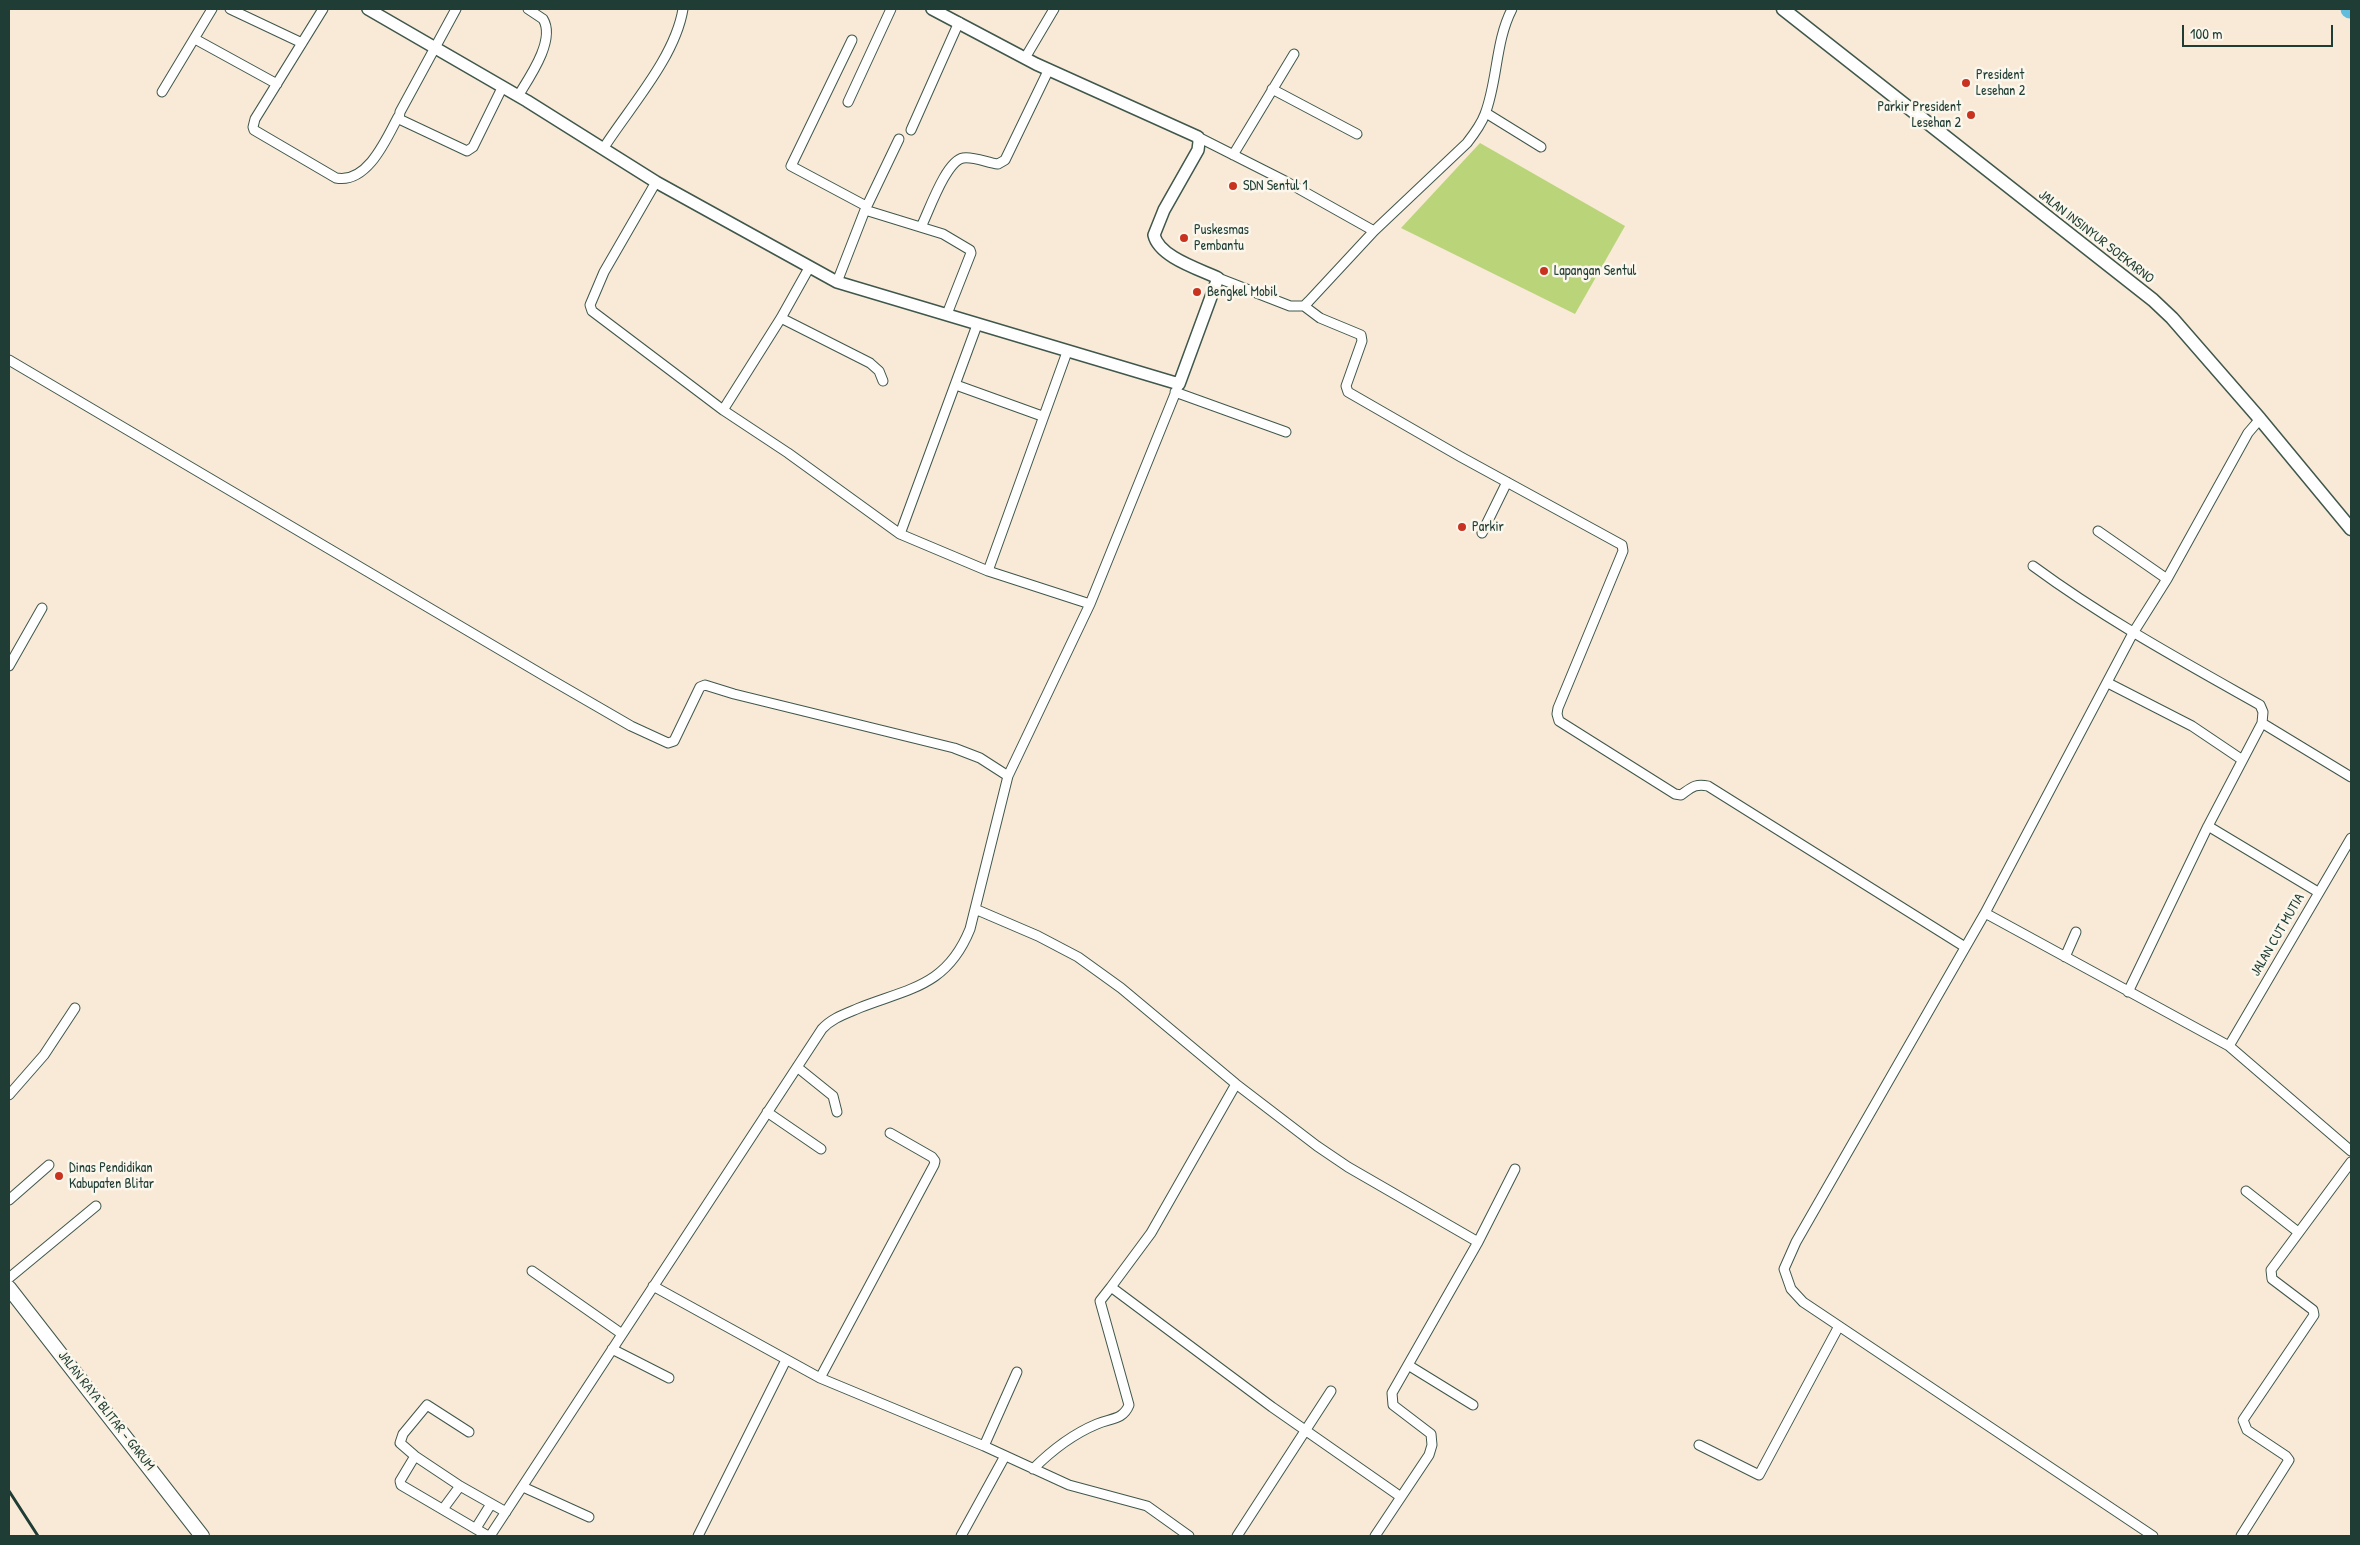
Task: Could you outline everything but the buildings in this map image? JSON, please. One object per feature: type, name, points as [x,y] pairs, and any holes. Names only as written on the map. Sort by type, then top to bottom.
[{"type":"highway","name":"JALAN RAYA BLITAR - GARUM","points":[[9,1288],[202,1536]]},
{"type":"main road","name":"JALAN INSINYUR SOEKARNO","points":[[1783,9],[2152,300],[2172,318],[2260,419],[2351,529]]},
{"type":"street","points":[[162,92],[212,9]]},
{"type":"street","points":[[230,9],[302,43]]},
{"type":"street","points":[[323,9],[256,119],[253,127],[254,130],[336,178],[348,178],[365,168],[379,150],[434,46],[456,9]]},
{"type":"street","points":[[368,9],[518,96],[656,182],[837,282],[947,314],[1177,388],[1286,432]]},
{"type":"street","points":[[518,96],[542,52],[546,34],[543,19],[528,9]]},
{"type":"street","points":[[603,149],[622,119],[643,92],[666,54],[682,9]]},
{"type":"street","points":[[848,102],[891,9]]},
{"type":"street","points":[[1025,58],[1054,9]]},
{"type":"street","points":[[1304,306],[1374,231],[1467,143],[1478,129],[1486,113],[1501,36],[1512,9]]},
{"type":"street","points":[[938,10],[1025,58],[1198,137],[1374,231]]},
{"type":"street","points":[[911,130],[959,22]]},
{"type":"street","points":[[195,39],[277,84]]},
{"type":"street","points":[[852,40],[791,166],[866,208],[943,234],[970,250],[947,314]]},
{"type":"street","points":[[1233,155],[1294,54]]},
{"type":"street","points":[[921,227],[947,172],[954,163],[965,158],[998,164],[1005,160],[1049,69]]},
{"type":"street","points":[[398,117],[401,121],[467,151],[473,147],[502,88]]},
{"type":"street","points":[[1272,89],[1357,134]]},
{"type":"street","points":[[1486,113],[1541,146]]},
{"type":"street","points":[[1198,137],[1200,142],[1198,150],[1164,210],[1154,235],[1164,250],[1181,261],[1218,278],[1290,306],[1304,306],[1320,318],[1361,335],[1362,340],[1346,386],[1348,392],[1618,542],[1623,549],[1558,708],[1556,714],[1559,721],[1675,794],[1681,795],[1692,786],[1708,786],[1965,947]]},
{"type":"street","points":[[837,282],[866,208],[899,139]]},
{"type":"street","points":[[656,182],[604,272],[590,307],[723,410],[788,453],[900,534],[988,571],[1090,604]]},
{"type":"street","points":[[723,410],[781,318],[809,268]]},
{"type":"street","points":[[415,1456],[400,1480],[400,1484],[489,1536],[523,1487],[814,1041],[830,1022],[870,1004],[913,990],[948,966],[962,948],[975,909],[1008,776],[1090,604],[1177,388],[1218,278]]},
{"type":"street","points":[[781,318],[870,363],[879,371],[883,381]]},
{"type":"street","points":[[900,534],[977,325]]},
{"type":"street","points":[[988,571],[1066,352]]},
{"type":"street","points":[[9,360],[631,726],[668,743],[674,740],[700,687],[705,685],[734,694],[954,748],[980,758],[1008,776]]},
{"type":"street","points":[[956,385],[1042,416]]},
{"type":"street","points":[[2154,1536],[1803,1302],[1794,1292],[1784,1273],[1785,1265],[1985,912],[2133,634],[2167,579],[2248,433],[2260,419]]},
{"type":"street","points":[[1482,533],[1507,482]]},
{"type":"street","points":[[2098,531],[2167,579]]},
{"type":"street","points":[[2033,566],[2077,598],[2133,634],[2260,705],[2263,712],[2262,723],[2241,759],[2128,992]]},
{"type":"street","points":[[9,666],[42,608]]},
{"type":"street","points":[[2108,683],[2192,726],[2241,759]]},
{"type":"street","points":[[2262,723],[2351,777]]},
{"type":"street","points":[[2208,826],[2318,892]]},
{"type":"street","name":"JALAN CUT MUTIA","points":[[2229,1046],[2351,838]]},
{"type":"street","points":[[975,909],[1078,957],[1121,988],[1236,1084],[1348,1167],[1478,1242]]},
{"type":"street","points":[[1985,912],[2229,1046],[2351,1151]]},
{"type":"street","points":[[2064,957],[2076,932]]},
{"type":"street","points":[[9,1096],[44,1055],[75,1008]]},
{"type":"street","points":[[797,1067],[833,1096],[837,1112]]},
{"type":"street","points":[[1033,1469],[1060,1445],[1098,1423],[1120,1417],[1130,1405],[1100,1301],[1152,1233],[1236,1084]]},
{"type":"street","points":[[767,1112],[821,1149]]},
{"type":"street","points":[[820,1378],[934,1165],[935,1161],[932,1157],[890,1133]]},
{"type":"street","points":[[2241,1536],[2289,1462],[2288,1457],[2247,1430],[2243,1423],[2245,1414],[2314,1315],[2313,1310],[2276,1282],[2271,1274],[2273,1265],[2351,1162]]},
{"type":"street","points":[[9,1200],[49,1165]]},
{"type":"street","points":[[1375,1536],[1432,1445],[1431,1434],[1393,1405],[1391,1400],[1394,1388],[1478,1242],[1515,1169]]},
{"type":"street","points":[[2246,1192],[2298,1232]]},
{"type":"street","points":[[9,1278],[96,1206]]},
{"type":"street","points":[[532,1271],[622,1334]]},
{"type":"street","points":[[653,1286],[820,1378],[984,1446],[1079,1488],[1147,1506],[1189,1536]]},
{"type":"street","points":[[1111,1286],[1306,1430],[1401,1497]]},
{"type":"street","points":[[1699,1445],[1759,1475],[1839,1326]]},
{"type":"street","points":[[612,1349],[668,1378]]},
{"type":"street","points":[[698,1536],[786,1360]]},
{"type":"street","points":[[1408,1365],[1473,1406]]},
{"type":"street","points":[[984,1446],[1017,1372]]},
{"type":"street","points":[[1238,1536],[1331,1391]]},
{"type":"street","points":[[469,1432],[430,1406],[425,1406],[400,1439],[402,1445],[415,1456],[460,1486],[506,1512]]},
{"type":"street","points":[[960,1536],[1005,1456]]},
{"type":"street","points":[[443,1509],[460,1486]]},
{"type":"street","points":[[523,1487],[589,1517]]},
{"type":"street","points":[[476,1528],[491,1504]]},
{"type":"green space","name":"Lapangan Sentul","points":[[1480,143],[1625,226],[1575,314],[1401,228]]},
{"type":"railway","points":[[9,1491],[38,1536]]},
{"type":"place","name":"President Lesehan 2","points":[[1966,83]]},
{"type":"place","name":"Parkir President Lesehan 2","points":[[1971,115]]},
{"type":"place","name":"SDN Sentul 1","points":[[1233,186]]},
{"type":"place","name":"Puskesmas Pembantu","points":[[1184,238]]},
{"type":"place","name":"Lapangan Sentul","points":[[1544,271]]},
{"type":"place","name":"Bengkel Mobil","points":[[1197,292]]},
{"type":"place","name":"Parkir","points":[[1462,527]]},
{"type":"place","name":"Dinas Pendidikan Kabupaten Blitar","points":[[59,1176]]}]
